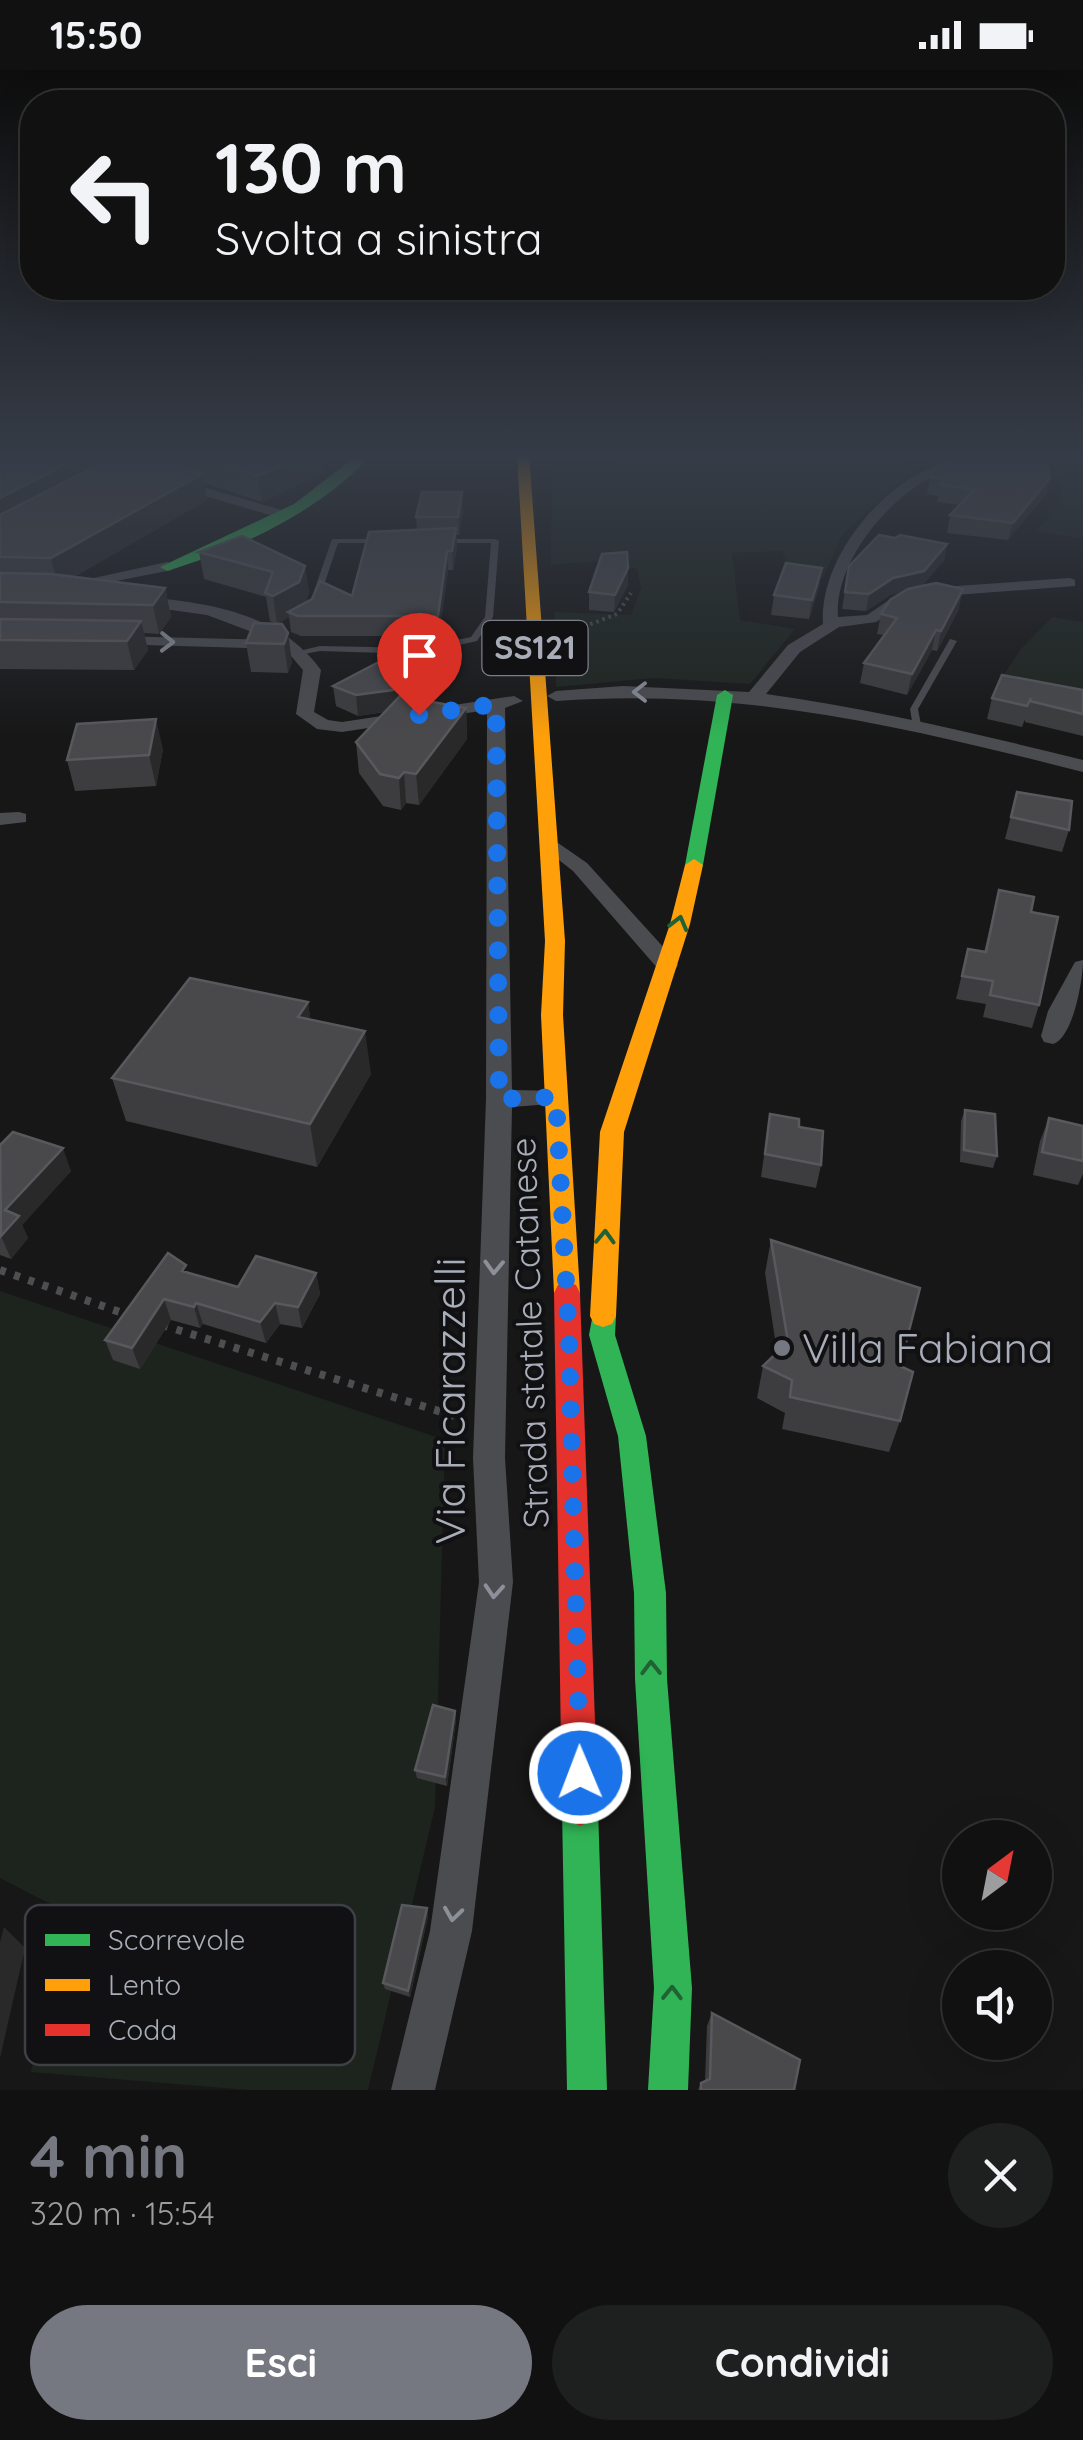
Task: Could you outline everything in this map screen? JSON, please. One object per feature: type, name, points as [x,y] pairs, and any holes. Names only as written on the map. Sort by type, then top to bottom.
[{"type":"main road","points":[[167,567],[215,548]]},
{"type":"main road","name":"Strada statale Catanese","points":[[529,548],[555,941],[556,1097],[569,1337],[587,2090]]},
{"type":"main road","points":[[668,2090],[673,1988],[651,1679],[650,1593],[632,1436],[602,1334],[612,1132],[667,965],[705,817],[724,695]]},
{"type":"street","points":[[752,700],[784,653],[802,639],[831,626],[827,600],[853,548]]},
{"type":"street","points":[[167,567],[125,582],[48,591],[218,614],[288,640]]},
{"type":"street","points":[[105,599],[125,582]]},
{"type":"street","points":[[125,582],[132,596],[144,602]]},
{"type":"street","points":[[830,622],[865,620],[886,612],[894,602],[916,597],[1038,583],[1070,584]]},
{"type":"street","points":[[98,641],[288,640]]},
{"type":"street","name":"Via Ficarazzelli","points":[[288,640],[313,678],[305,714],[323,726],[342,727],[505,702],[490,1427],[496,1582],[451,1931],[413,2090]]},
{"type":"street","points":[[562,695],[724,695],[835,709],[1083,766]]},
{"type":"street","points":[[548,842],[580,867],[667,965]]},
{"type":"street","points":[[1053,1036],[1060,1011],[1083,967]]},
{"type":"street","points":[[499,1099],[556,1097]]},
{"type":"lane","points":[[310,613],[332,548]]},
{"type":"lane","points":[[288,640],[320,648],[419,651],[474,638],[489,617],[494,548]]},
{"type":"lane","points":[[916,725],[914,709],[953,641]]},
{"type":"path","points":[[562,695],[570,632],[617,614],[631,592]]},
{"type":"path","points":[[0,1270],[106,1308],[490,1427]]},
{"type":"shaded area","points":[[551,548],[836,548],[823,578],[791,572],[782,551],[732,553],[740,620],[795,629],[750,684],[654,678],[556,687],[554,612],[631,615],[641,588],[637,569],[599,561],[551,565]]},
{"type":"shaded area","points":[[1052,617],[1083,622],[1083,695],[1053,702],[997,685],[1021,649]]},
{"type":"shaded area","points":[[0,1291],[445,1440],[435,1807],[368,2090],[248,2090],[31,2072],[32,2065],[355,2065],[355,1905],[52,1905],[0,1878]]},
{"type":"building","points":[[0,548],[68,548],[51,558],[0,557]]},
{"type":"building","points":[[209,548],[268,548],[305,566],[299,582],[273,596],[265,593],[273,572],[199,552]]},
{"type":"building","points":[[365,548],[452,548],[447,551],[438,616],[298,616],[288,612],[312,599],[320,581],[352,596]]},
{"type":"building","points":[[866,548],[943,548],[924,571],[893,578],[869,594],[845,592],[849,566]]},
{"type":"building","points":[[627,552],[628,568],[615,595],[589,592],[602,554]]},
{"type":"building","points":[[786,563],[822,568],[812,600],[774,595]]},
{"type":"building","points":[[0,573],[51,574],[165,588],[153,605],[0,602]]},
{"type":"building","points":[[936,583],[963,589],[912,674],[864,663],[897,618],[881,614],[890,600],[908,589]]},
{"type":"building","points":[[0,619],[141,621],[127,641],[0,640]]},
{"type":"building","points":[[254,623],[282,624],[288,633],[284,644],[246,643]]},
{"type":"building","points":[[381,661],[418,676],[393,690],[356,695],[333,686]]},
{"type":"building","points":[[1002,675],[1083,690],[1083,714],[1030,701],[1031,698],[1027,706],[992,698]]},
{"type":"building","points":[[400,696],[466,708],[416,774],[404,772],[399,778],[380,774],[356,742]]},
{"type":"building","points":[[156,719],[149,755],[67,760],[77,724]]},
{"type":"building","points":[[1017,792],[1072,801],[1069,830],[1011,817]]},
{"type":"building","points":[[999,890],[1034,897],[1031,912],[1058,917],[1039,1005],[990,995],[993,981],[962,976],[968,949],[986,952]]},
{"type":"building","points":[[190,978],[308,1002],[298,1017],[365,1031],[310,1124],[112,1078]]},
{"type":"building","points":[[965,1110],[995,1114],[997,1156],[964,1150]]},
{"type":"building","points":[[770,1114],[799,1119],[799,1127],[823,1131],[821,1165],[765,1154]]},
{"type":"building","points":[[1049,1118],[1083,1126],[1083,1161],[1042,1152]]},
{"type":"building","points":[[13,1132],[63,1148],[5,1210],[19,1216],[1,1236],[0,1145]]},
{"type":"building","points":[[771,1240],[920,1288],[900,1366],[913,1372],[900,1421],[790,1397],[792,1380],[763,1366],[788,1342]]},
{"type":"building","points":[[168,1253],[186,1265],[182,1271],[238,1287],[256,1256],[316,1273],[298,1307],[275,1303],[260,1322],[196,1303],[194,1307],[164,1299],[132,1348],[105,1340]]},
{"type":"building","points":[[433,1705],[455,1711],[445,1777],[415,1770]]},
{"type":"building","points":[[402,1905],[427,1908],[408,1991],[383,1983]]},
{"type":"building","points":[[712,2013],[800,2060],[794,2090],[701,2090],[701,2083],[710,2079]]},
{"type":"traffic: fast","points":[[167,567],[215,548]]},
{"type":"traffic: fast","points":[[694,865],[725,695]]},
{"type":"traffic: fast","points":[[603,1316],[602,1335],[632,1436],[650,1593],[651,1679],[673,1988],[668,2090]]},
{"type":"traffic: fast","points":[[580,1808],[587,2090]]},
{"type":"traffic: slow","points":[[529,548],[555,941],[552,1015],[567,1293]]},
{"type":"traffic: slow","points":[[603,1316],[612,1132],[680,924],[694,865]]},
{"type":"traffic: jam","points":[[567,1293],[580,1808]]},
{"type":"place","name":"Villa Fabiana","points":[[782,1348]]},
{"type":"route","points":[[419,715],[496,704],[499,1099],[556,1097],[569,1337],[580,1773]]}]
